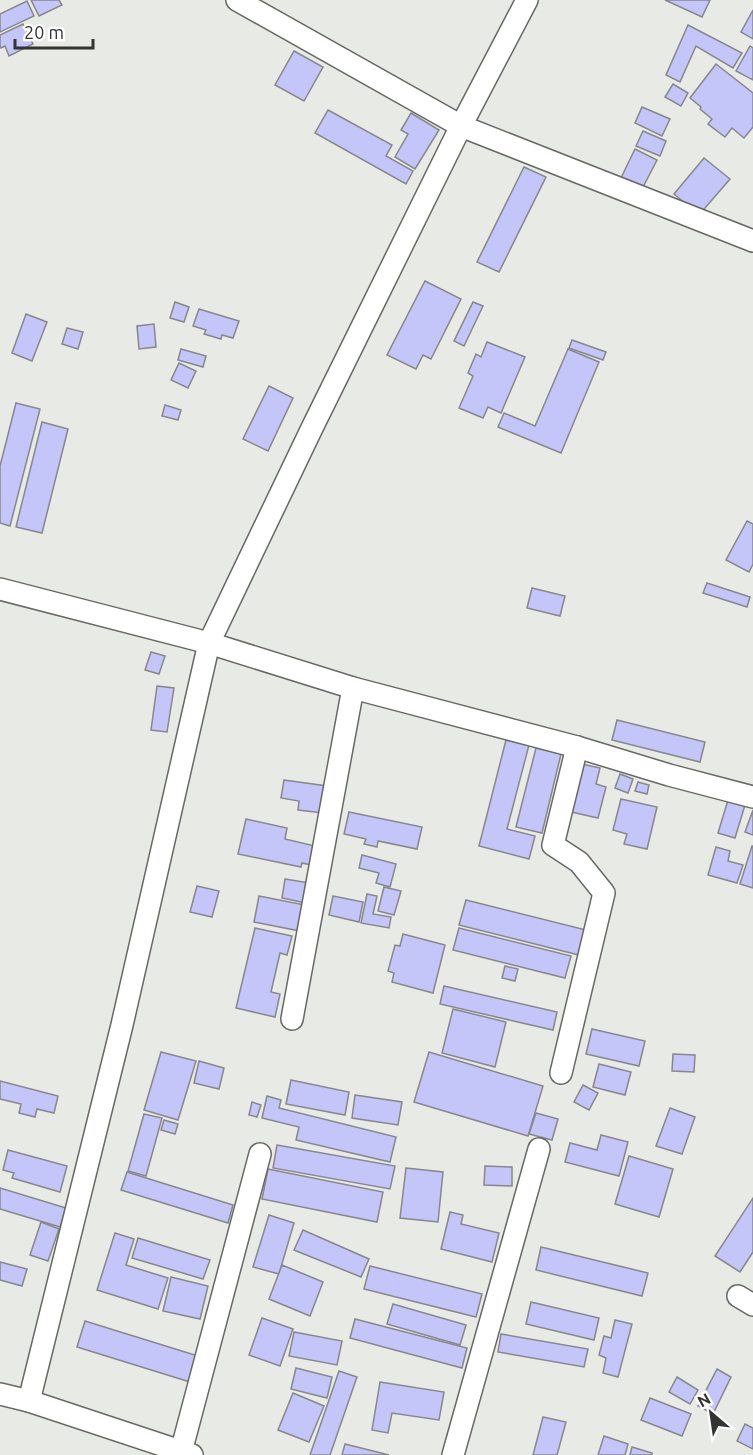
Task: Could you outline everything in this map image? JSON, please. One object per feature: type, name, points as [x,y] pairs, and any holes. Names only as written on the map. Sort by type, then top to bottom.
[{"type":"street","points":[[237,0],[461,126],[753,241]]},
{"type":"street","points":[[29,1401],[119,1036],[209,643],[461,126],[527,0]]},
{"type":"street","points":[[0,589],[209,643],[353,688],[753,796]]},
{"type":"street","points":[[292,1019],[353,688]]},
{"type":"street","points":[[561,1073],[603,893],[579,862],[554,845],[577,747]]},
{"type":"street","points":[[453,1455],[539,1149]]},
{"type":"street","points":[[0,1394],[29,1401],[187,1453],[260,1154]]},
{"type":"building","points":[[31,0],[59,0],[62,5],[39,16]]},
{"type":"building","points":[[665,0],[710,0],[702,17]]},
{"type":"building","points":[[27,1],[34,16],[0,32],[0,14]]},
{"type":"building","points":[[753,10],[753,39],[741,32]]},
{"type":"building","points":[[23,24],[33,44],[9,56],[5,46],[1,48],[0,46],[0,35]]},
{"type":"building","points":[[688,25],[742,53],[733,68],[696,46],[680,82],[666,75]]},
{"type":"building","points":[[750,46],[753,48],[753,80],[736,71]]},
{"type":"building","points":[[294,51],[323,67],[304,101],[275,85]]},
{"type":"building","points":[[716,64],[753,93],[753,127],[744,138],[732,128],[725,137],[708,124],[712,119],[690,98]]},
{"type":"building","points":[[673,84],[688,93],[681,106],[665,97]]},
{"type":"building","points":[[642,107],[670,119],[662,136],[635,123]]},
{"type":"building","points":[[328,110],[392,145],[386,156],[413,171],[406,184],[315,133]]},
{"type":"building","points":[[411,113],[439,130],[415,169],[395,157],[408,134],[401,130]]},
{"type":"building","points":[[643,131],[666,141],[660,156],[636,146]]},
{"type":"building","points":[[635,149],[657,160],[642,189],[621,178]]},
{"type":"building","points":[[704,158],[730,179],[699,215],[674,194]]},
{"type":"building","points":[[524,167],[546,177],[499,272],[477,262]]},
{"type":"building","points":[[425,281],[461,299],[431,359],[423,355],[416,369],[387,355]]},
{"type":"building","points":[[175,302],[189,307],[184,322],[170,318]]},
{"type":"building","points":[[473,302],[483,306],[464,346],[454,341]]},
{"type":"building","points":[[199,309],[239,321],[233,338],[222,335],[221,339],[204,334],[206,330],[193,326]]},
{"type":"building","points":[[26,314],[47,322],[32,361],[12,353]]},
{"type":"building","points":[[154,324],[156,347],[139,349],[137,326]]},
{"type":"building","points":[[67,328],[83,332],[78,349],[62,344]]},
{"type":"building","points":[[572,340],[606,352],[603,360],[569,348]]},
{"type":"building","points":[[487,342],[525,357],[501,413],[488,407],[483,418],[459,408],[473,376],[468,373],[476,354],[481,357]]},
{"type":"building","points":[[181,349],[206,356],[203,367],[178,360]]},
{"type":"building","points":[[568,349],[599,362],[561,453],[498,427],[504,413],[535,426]]},
{"type":"building","points":[[179,363],[196,371],[188,388],[171,380]]},
{"type":"building","points":[[269,386],[293,398],[268,451],[243,439]]},
{"type":"building","points":[[16,403],[40,409],[10,526],[0,523],[0,466]]},
{"type":"building","points":[[165,405],[181,410],[178,420],[162,416]]},
{"type":"building","points":[[42,422],[68,429],[42,533],[16,527]]},
{"type":"building","points":[[747,521],[753,524],[753,564],[749,572],[726,560]]},
{"type":"building","points":[[707,583],[750,597],[747,607],[703,593]]},
{"type":"building","points":[[532,588],[565,596],[560,616],[527,608]]},
{"type":"building","points":[[151,652],[165,656],[159,674],[145,670]]},
{"type":"building","points":[[157,686],[174,688],[167,732],[151,730]]},
{"type":"building","points":[[617,720],[705,742],[700,762],[612,740]]},
{"type":"building","points":[[506,740],[529,745],[507,829],[535,836],[529,859],[479,846]]},
{"type":"building","points":[[536,748],[561,754],[542,833],[516,827]]},
{"type":"building","points":[[582,764],[600,768],[596,784],[606,787],[598,818],[571,812]]},
{"type":"building","points":[[620,774],[633,779],[628,793],[615,788]]},
{"type":"building","points":[[284,780],[327,786],[323,813],[298,810],[299,801],[281,798]]},
{"type":"building","points":[[638,782],[649,785],[647,794],[635,791]]},
{"type":"building","points":[[621,799],[657,807],[647,849],[624,844],[627,834],[613,830]]},
{"type":"building","points":[[728,800],[745,805],[735,838],[718,833]]},
{"type":"building","points":[[753,810],[753,835],[745,832]]},
{"type":"building","points":[[349,812],[422,827],[417,849],[378,841],[377,847],[364,844],[366,839],[344,834]]},
{"type":"building","points":[[246,819],[287,828],[285,839],[315,846],[311,865],[302,863],[301,867],[238,854]]},
{"type":"building","points":[[753,846],[753,888],[740,884]]},
{"type":"building","points":[[716,847],[730,851],[728,861],[743,865],[737,883],[708,875]]},
{"type":"building","points":[[362,855],[396,864],[390,887],[376,883],[379,873],[359,868]]},
{"type":"building","points":[[285,879],[310,883],[306,903],[282,898]]},
{"type":"building","points":[[197,886],[219,891],[212,917],[190,912]]},
{"type":"building","points":[[384,887],[401,891],[394,915],[378,911]]},
{"type":"building","points":[[367,894],[377,896],[373,914],[391,917],[389,928],[361,923]]},
{"type":"building","points":[[259,896],[305,905],[300,931],[254,922]]},
{"type":"building","points":[[333,896],[363,902],[359,922],[329,915]]},
{"type":"building","points":[[466,900],[586,930],[579,955],[459,925]]},
{"type":"building","points":[[255,928],[292,936],[287,955],[280,953],[271,992],[280,994],[275,1017],[236,1008]]},
{"type":"building","points":[[459,928],[571,956],[565,978],[453,950]]},
{"type":"building","points":[[403,934],[445,945],[433,993],[392,982],[394,973],[388,971],[395,945],[400,946]]},
{"type":"building","points":[[505,966],[518,969],[515,981],[502,978]]},
{"type":"building","points":[[444,986],[557,1012],[553,1030],[440,1004]]},
{"type":"building","points":[[453,1009],[506,1022],[495,1067],[442,1053]]},
{"type":"building","points":[[592,1029],[645,1041],[639,1066],[586,1054]]},
{"type":"building","points":[[161,1052],[196,1061],[178,1120],[144,1110]]},
{"type":"building","points":[[429,1052],[543,1086],[528,1136],[414,1102]]},
{"type":"building","points":[[673,1054],[695,1055],[694,1072],[672,1071]]},
{"type":"building","points":[[199,1061],[224,1068],[219,1089],[194,1083]]},
{"type":"building","points":[[599,1064],[631,1072],[625,1095],[593,1087]]},
{"type":"building","points":[[291,1080],[349,1092],[345,1115],[286,1104]]},
{"type":"building","points":[[0,1081],[58,1096],[54,1113],[37,1109],[35,1117],[19,1113],[21,1104],[0,1099]]},
{"type":"building","points":[[583,1085],[598,1093],[589,1110],[574,1102]]},
{"type":"building","points":[[355,1095],[402,1102],[398,1125],[352,1118]]},
{"type":"building","points":[[267,1096],[281,1100],[279,1108],[396,1137],[390,1162],[296,1140],[299,1127],[262,1118]]},
{"type":"building","points":[[252,1102],[261,1105],[257,1117],[249,1115]]},
{"type":"building","points":[[670,1108],[695,1117],[682,1154],[656,1146]]},
{"type":"building","points":[[536,1113],[558,1119],[552,1140],[529,1134]]},
{"type":"building","points":[[144,1114],[162,1118],[146,1176],[128,1171]]},
{"type":"building","points":[[164,1120],[178,1124],[175,1134],[161,1130]]},
{"type":"building","points":[[601,1135],[628,1142],[619,1176],[565,1162],[570,1143],[597,1150]]},
{"type":"building","points":[[277,1145],[395,1166],[390,1189],[273,1168]]},
{"type":"building","points":[[8,1150],[67,1166],[60,1192],[12,1178],[14,1173],[3,1170]]},
{"type":"building","points":[[629,1156],[673,1169],[659,1217],[615,1204]]},
{"type":"building","points":[[485,1166],[512,1167],[512,1186],[484,1185]]},
{"type":"building","points":[[406,1168],[443,1172],[438,1222],[400,1218]]},
{"type":"building","points":[[268,1169],[383,1192],[377,1222],[262,1199]]},
{"type":"building","points":[[127,1172],[233,1205],[228,1223],[121,1190]]},
{"type":"building","points":[[0,1188],[66,1208],[60,1227],[0,1209]]},
{"type":"building","points":[[753,1198],[753,1252],[740,1272],[715,1256]]},
{"type":"building","points":[[450,1212],[463,1215],[461,1224],[499,1233],[492,1262],[441,1249]]},
{"type":"building","points":[[269,1215],[294,1223],[279,1274],[253,1267]]},
{"type":"building","points":[[41,1222],[59,1229],[48,1261],[30,1255]]},
{"type":"building","points":[[303,1230],[369,1259],[361,1277],[294,1250]]},
{"type":"building","points":[[115,1233],[134,1239],[126,1265],[168,1278],[158,1309],[97,1290]]},
{"type":"building","points":[[138,1238],[210,1260],[203,1279],[132,1258]]},
{"type":"building","points":[[541,1247],[648,1273],[642,1296],[536,1270]]},
{"type":"building","points":[[0,1262],[27,1269],[22,1286],[0,1280]]},
{"type":"building","points":[[282,1265],[323,1282],[310,1316],[269,1299]]},
{"type":"building","points":[[370,1266],[482,1294],[476,1317],[364,1289]]},
{"type":"building","points":[[171,1277],[208,1286],[200,1319],[163,1311]]},
{"type":"building","points":[[531,1302],[599,1318],[594,1340],[526,1324]]},
{"type":"building","points":[[393,1304],[466,1325],[460,1345],[387,1324]]},
{"type":"building","points":[[262,1318],[293,1329],[280,1366],[249,1355]]},
{"type":"building","points":[[355,1319],[467,1348],[462,1368],[350,1338]]},
{"type":"building","points":[[615,1320],[632,1324],[618,1377],[603,1373],[606,1358],[599,1355],[604,1336],[611,1338]]},
{"type":"building","points":[[85,1321],[198,1356],[190,1382],[77,1347]]},
{"type":"building","points":[[294,1332],[342,1341],[337,1365],[289,1356]]},
{"type":"building","points":[[501,1334],[588,1349],[584,1367],[498,1352]]},
{"type":"building","points":[[296,1368],[332,1377],[327,1398],[291,1389]]},
{"type":"building","points":[[717,1369],[731,1377],[713,1414],[698,1406]]},
{"type":"building","points":[[339,1371],[357,1377],[330,1455],[310,1455]]},
{"type":"building","points":[[677,1377],[698,1390],[690,1404],[669,1392]]},
{"type":"building","points":[[380,1382],[444,1392],[439,1420],[392,1413],[388,1433],[372,1430]]},
{"type":"building","points":[[293,1393],[324,1406],[309,1442],[278,1430]]},
{"type":"building","points":[[650,1398],[691,1414],[682,1436],[641,1420]]},
{"type":"building","points":[[543,1417],[566,1422],[557,1455],[533,1455]]},
{"type":"building","points":[[745,1424],[753,1428],[753,1449],[737,1441]]},
{"type":"building","points":[[604,1436],[628,1444],[625,1455],[598,1455]]},
{"type":"building","points":[[345,1444],[389,1455],[342,1455]]},
{"type":"building","points":[[632,1447],[652,1453],[652,1455],[630,1455]]}]
